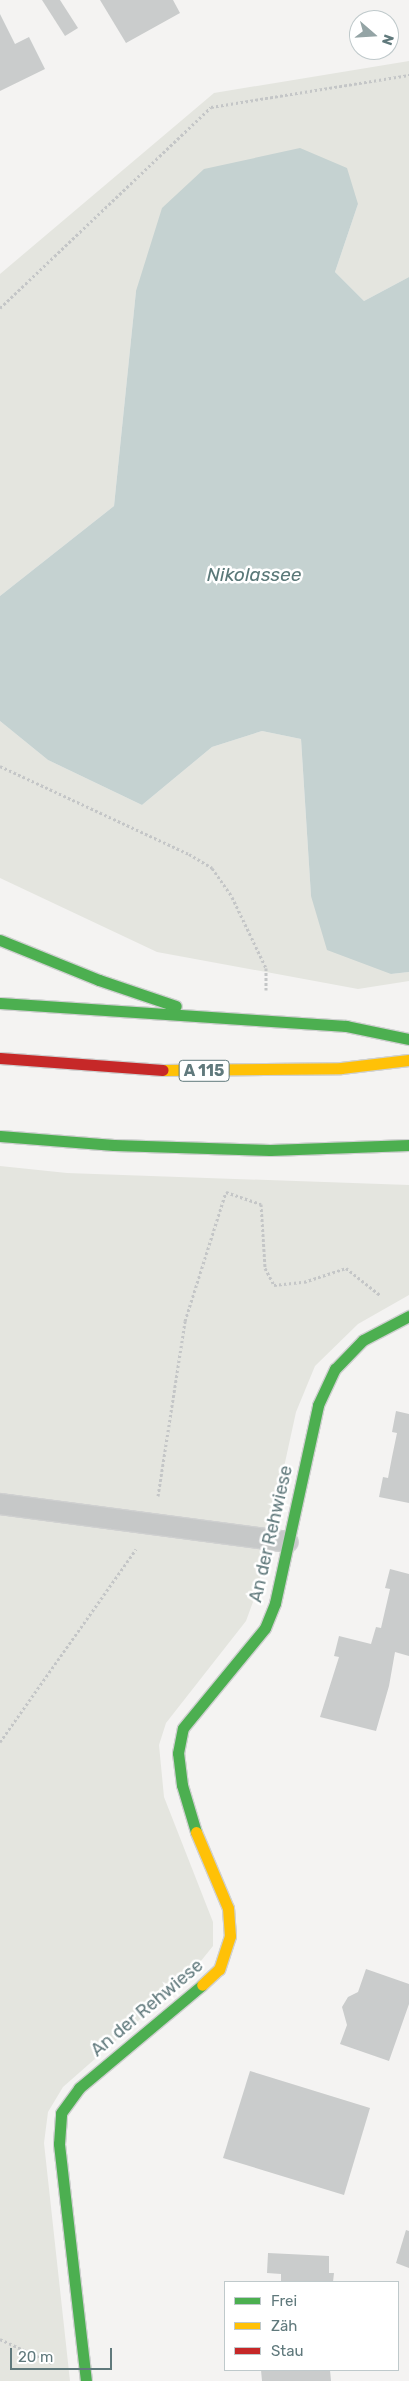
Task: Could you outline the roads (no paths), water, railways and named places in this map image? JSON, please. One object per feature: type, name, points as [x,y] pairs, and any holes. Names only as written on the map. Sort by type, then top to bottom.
[{"type":"main road","points":[[0,940],[99,980],[210,1018]]},
{"type":"main road","points":[[0,1003],[346,1026],[409,1039]]},
{"type":"main road","name":"A 115","points":[[0,1058],[146,1070],[231,1071],[341,1068],[409,1060]]},
{"type":"main road","points":[[0,1136],[114,1146],[270,1150],[409,1145]]},
{"type":"main road","name":"An der Rehwiese","points":[[85,2378],[59,2144],[62,2113],[79,2088],[173,2012],[219,1969],[230,1936],[228,1908],[188,1811],[178,1753],[183,1728],[264,1628],[275,1602],[318,1405],[335,1369],[363,1340],[409,1316]]},
{"type":"lane","points":[[0,1504],[288,1542]]},
{"type":"water","name":"Nikolassee","points":[[300,148],[347,168],[358,204],[335,272],[364,301],[409,277],[409,972],[391,974],[327,950],[311,896],[301,739],[262,731],[212,747],[142,805],[48,760],[0,721],[0,596],[114,506],[136,291],[162,208],[204,169]]}]
